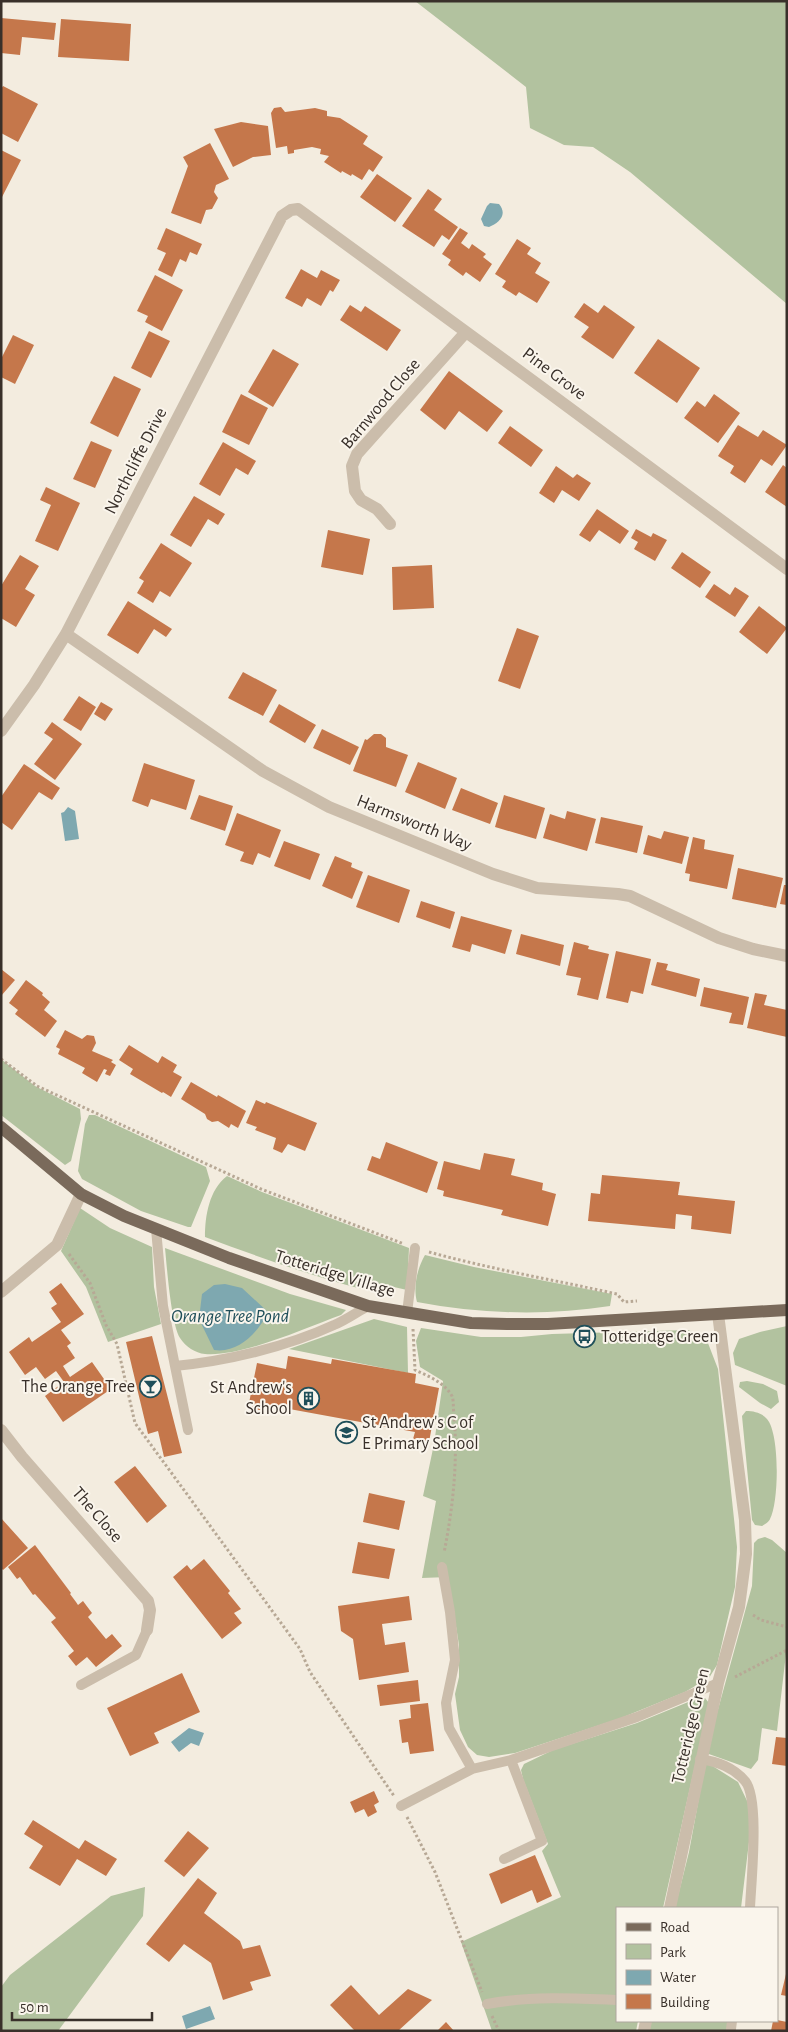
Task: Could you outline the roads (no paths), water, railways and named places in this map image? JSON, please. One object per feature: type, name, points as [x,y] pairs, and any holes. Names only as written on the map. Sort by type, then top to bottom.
[{"type":"main road","name":"Totteridge Village","points":[[1,1127],[81,1194],[124,1216],[229,1258],[368,1306],[472,1322],[507,1324],[787,1310]]},
{"type":"street","name":"Pine Grove","points":[[298,209],[787,569]]},
{"type":"street","name":"Northcliffe Drive","points":[[1,731],[34,685],[66,634],[282,216],[291,210],[298,209]]},
{"type":"street","name":"Barnwood Close","points":[[390,524],[377,509],[361,500],[354,491],[352,466],[354,460],[357,454],[466,332]]},
{"type":"street","name":"Harmsworth Way","points":[[66,634],[263,771],[329,807],[502,877],[537,888],[630,896],[719,938],[753,949],[787,956]]},
{"type":"street","points":[[1,1292],[60,1241],[81,1194]]},
{"type":"street","name":"Totteridge Green","points":[[670,1907],[700,1759],[717,1685],[739,1607],[746,1554],[745,1520],[718,1314]]},
{"type":"street","name":"The Close","points":[[1,1430],[22,1457],[148,1601],[150,1610],[147,1630]]},
{"type":"lane","points":[[156,1229],[163,1306],[188,1430]]},
{"type":"lane","points":[[407,1313],[415,1248]]},
{"type":"lane","points":[[175,1366],[228,1360],[334,1325],[368,1306]]},
{"type":"lane","points":[[442,1567],[450,1612],[455,1660],[446,1703],[450,1728],[472,1769]]},
{"type":"lane","points":[[81,1685],[136,1655],[147,1630]]},
{"type":"lane","points":[[401,1806],[472,1769],[511,1760],[636,1717],[717,1685]]},
{"type":"lane","points":[[700,1759],[722,1763],[746,1782],[754,1806],[750,1907]]},
{"type":"lane","points":[[504,1858],[542,1842],[511,1760]]},
{"type":"lane","points":[[487,2004],[512,1999],[616,2000]]},
{"type":"water","points":[[490,203],[499,204],[503,212],[499,221],[489,227],[484,226],[481,219]]},
{"type":"water","points":[[68,807],[75,811],[79,839],[65,841],[61,813]]},
{"type":"water","name":"Orange Tree Pond","points":[[225,1284],[242,1288],[268,1312],[259,1327],[247,1340],[231,1349],[214,1350],[199,1319],[202,1294],[214,1285]]},
{"type":"water","points":[[189,1728],[204,1733],[199,1746],[191,1743],[179,1752],[171,1742]]},
{"type":"water","points":[[210,2006],[215,2019],[186,2029],[182,2016]]},
{"type":"place","name":"Totteridge Green","points":[[585,1337]]},
{"type":"place","name":"The Orange Tree","points":[[151,1387]]},
{"type":"place","name":"St Andrew's School","points":[[308,1398]]},
{"type":"place","name":"St Andrew's C of E Primary School","points":[[346,1433]]}]
